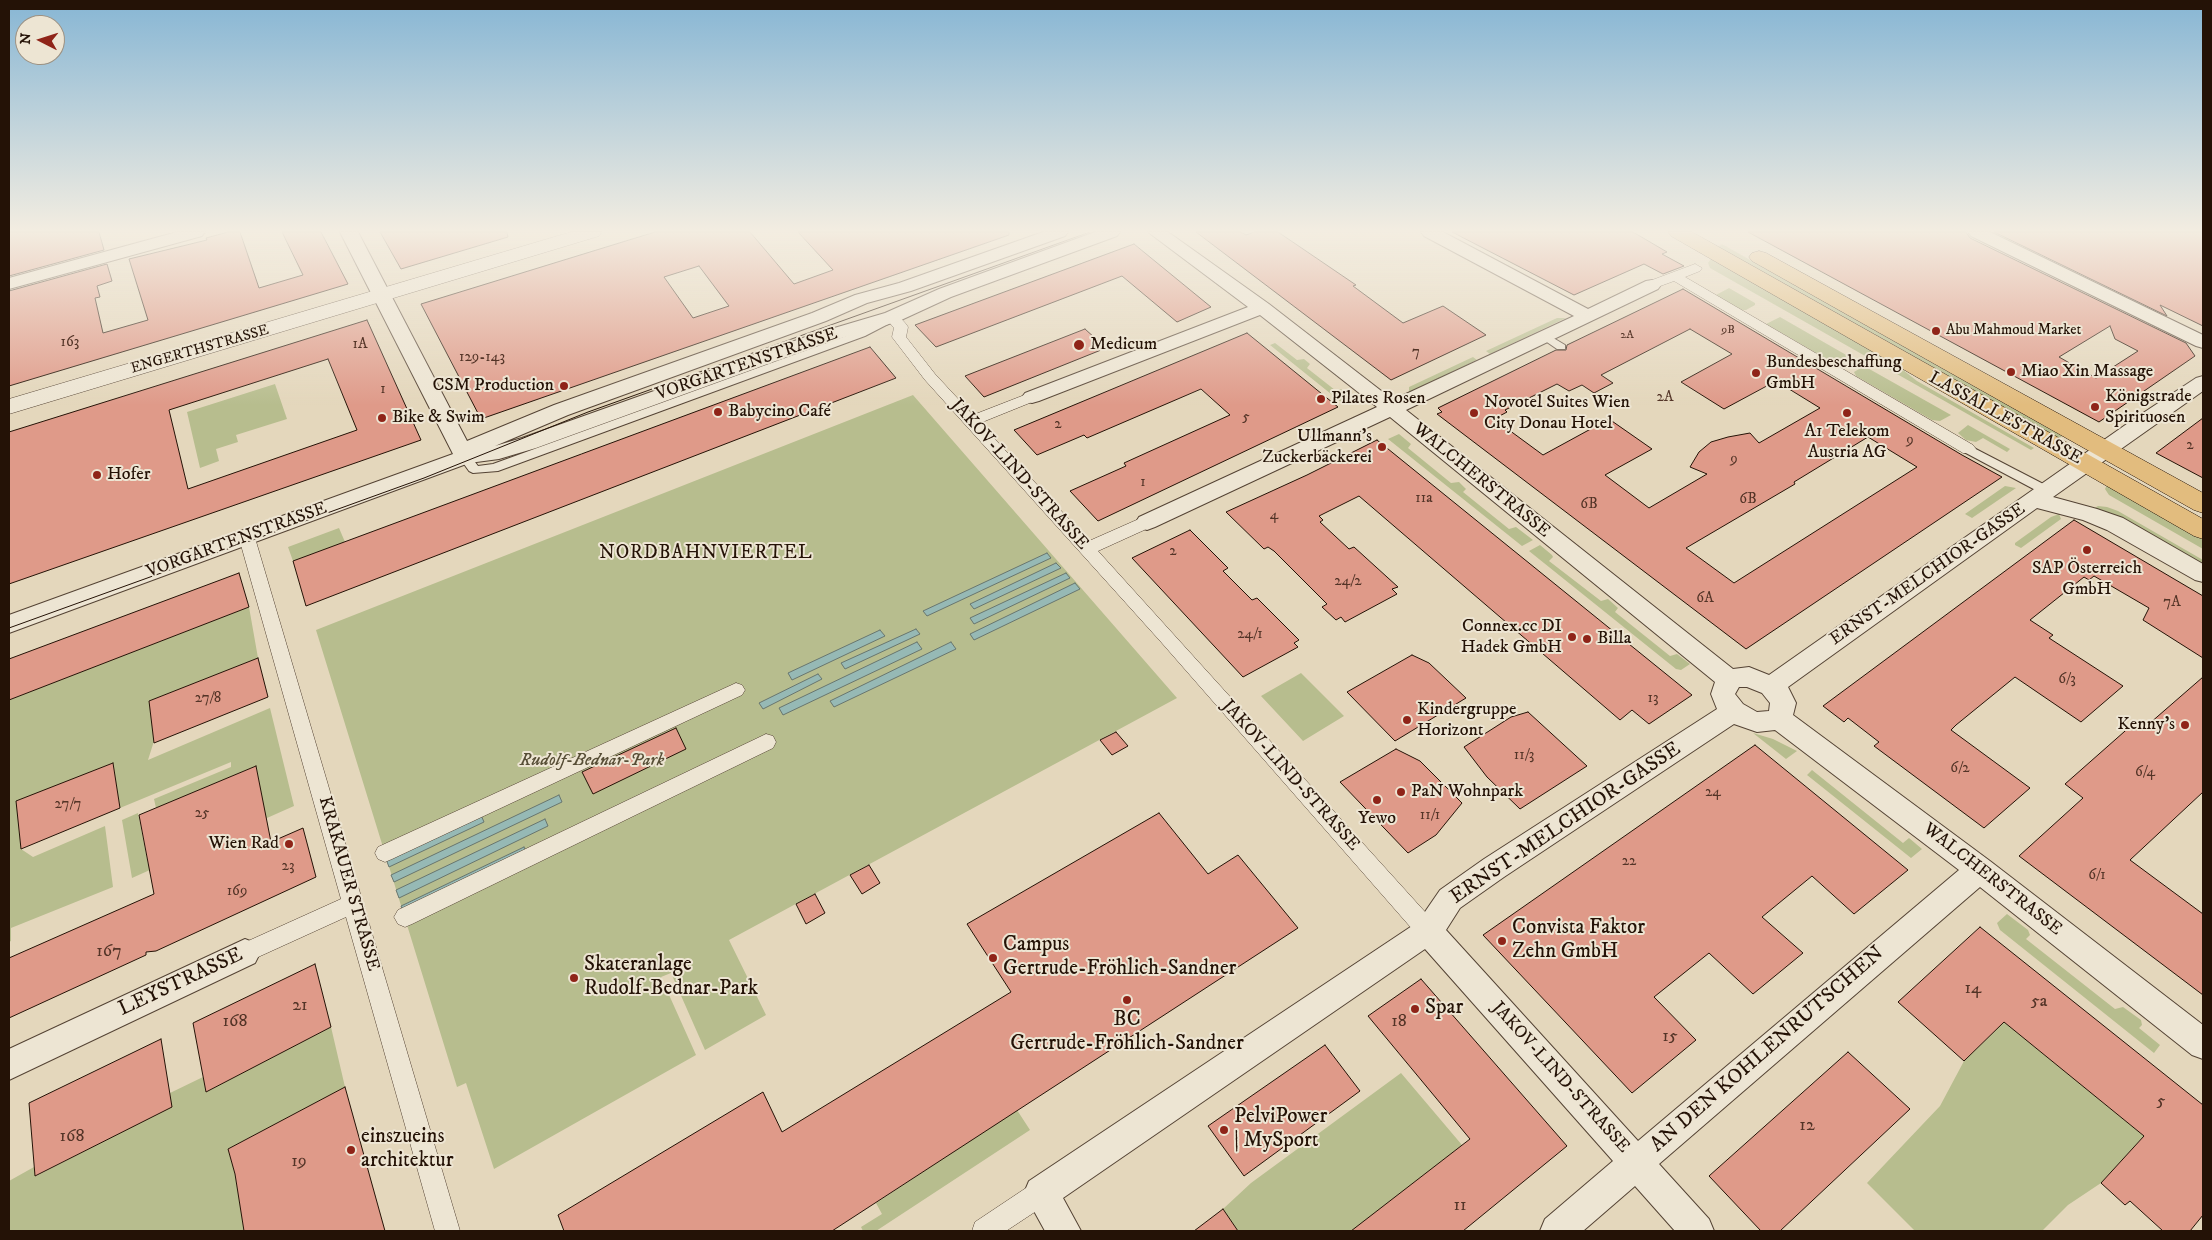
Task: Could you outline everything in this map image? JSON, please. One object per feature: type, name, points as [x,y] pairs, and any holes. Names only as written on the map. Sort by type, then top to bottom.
[{"type":"main road","name":"LASSALLESTRASSE","points":[[1780,290],[2203,530]]},
{"type":"main road","name":"LASSALLESTRASSE","points":[[1818,290],[2203,504]]},
{"type":"street","points":[[380,290],[465,456]]},
{"type":"street","name":"ENGERTHSTRASSE","points":[[9,407],[403,290]]},
{"type":"street","name":"VORGARTENSTRASSE","points":[[465,456],[476,445],[561,410],[827,314],[861,299],[894,290]]},
{"type":"street","name":"VORGARTENSTRASSE","points":[[9,624],[415,477],[465,456],[499,452],[529,443],[821,338],[892,317],[954,290]]},
{"type":"street","name":"WALCHERSTRASSE","points":[[1237,290],[1391,408],[1730,680]]},
{"type":"street","points":[[1542,290],[1587,316]]},
{"type":"street","points":[[1087,549],[1642,290]]},
{"type":"street","points":[[1698,290],[1968,449]]},
{"type":"street","points":[[2096,290],[2203,342]]},
{"type":"street","points":[[971,421],[1262,308]]},
{"type":"street","name":"JAKOV-LIND-STRASSE","points":[[892,317],[901,327],[899,336],[930,377],[1087,549],[1697,1231]]},
{"type":"street","points":[[2085,464],[2203,382]]},
{"type":"street","name":"ERNST-MELCHIOR-GASSE","points":[[1771,686],[2085,464]]},
{"type":"street","points":[[2041,495],[2115,524],[2203,574]]},
{"type":"street","name":"KRAKAUER STRASSE","points":[[247,538],[448,1231]]},
{"type":"street","points":[[1738,677],[1761,680],[1771,686],[1779,694],[1783,703],[1783,711],[1778,718],[1769,722],[1757,722],[1745,718],[1734,711],[1727,703],[1723,694],[1725,686],[1730,680],[1738,677]]},
{"type":"street","points":[[385,853],[736,690]]},
{"type":"street","name":"ERNST-MELCHIOR-GASSE","points":[[984,1231],[1428,931],[1450,899],[1494,868],[1734,711]]},
{"type":"street","name":"WALCHERSTRASSE","points":[[1778,718],[1980,870],[2203,1044]]},
{"type":"street","points":[[405,916],[766,742]]},
{"type":"street","name":"AN DEN KOHLENRUTSCHEN","points":[[1557,1231],[1942,900],[1980,870]]},
{"type":"street","name":"LEYSTRASSE","points":[[9,1065],[353,904]]},
{"type":"street","points":[[1041,1193],[1064,1231]]},
{"type":"lane","points":[[1545,336],[1561,347]]},
{"type":"lane","points":[[1968,449],[2041,495]]},
{"type":"green space","points":[[1726,290],[1732,290],[1755,303],[1755,305],[1746,310],[1741,310],[1716,295]]},
{"type":"green space","points":[[1749,290],[1769,290],[1893,362],[1917,381],[2034,448],[2031,450]]},
{"type":"green space","points":[[1790,290],[1803,290],[2062,436],[2057,440]]},
{"type":"green space","points":[[1780,317],[1848,356],[1838,362],[1830,361],[1766,324]]},
{"type":"green space","points":[[1557,318],[1566,318],[1490,354],[1486,351]]},
{"type":"green space","points":[[1275,343],[1297,360],[1304,359],[1310,364],[1307,368],[1335,390],[1341,389],[1352,398],[1341,402],[1270,345]]},
{"type":"green space","points":[[1473,357],[1477,360],[1409,393],[1409,387]]},
{"type":"green space","points":[[1864,366],[1951,415],[1940,421],[1932,420],[1856,376],[1854,372]]},
{"type":"green space","points":[[275,384],[287,419],[236,435],[238,442],[216,449],[219,461],[200,468],[187,412]]},
{"type":"green space","name":"Rudolf-Bednar-Park","points":[[913,395],[1177,698],[729,940],[766,1015],[705,1050],[671,973],[661,977],[696,1055],[494,1169],[466,1083],[457,1087],[316,630]]},
{"type":"green space","points":[[1968,425],[2010,449],[2007,452],[1983,438],[1976,442],[1966,440],[1958,433]]},
{"type":"green space","points":[[1399,434],[1411,444],[1408,448],[1451,483],[1459,482],[1466,489],[1463,492],[1509,529],[1516,527],[1533,540],[1522,546],[1388,439]]},
{"type":"green space","points":[[2107,485],[2116,488],[2203,537],[2203,549],[2109,495],[2105,489]]},
{"type":"green space","points":[[2005,486],[2016,488],[1972,518],[1965,514]]},
{"type":"green space","points":[[2098,506],[2118,511],[2203,560],[2203,570],[2150,538],[2093,509]]},
{"type":"green space","points":[[2059,514],[2061,519],[2021,548],[2015,545],[2015,543],[2051,517]]},
{"type":"green space","points":[[339,528],[345,542],[293,561],[288,547]]},
{"type":"green space","points":[[1540,545],[1552,555],[1553,557],[1549,561],[1601,601],[1608,599],[1618,608],[1615,612],[1670,656],[1677,654],[1690,664],[1681,670],[1676,669],[1529,551]]},
{"type":"green space","points":[[249,607],[258,658],[149,701],[154,741],[148,760],[270,708],[294,806],[188,853],[187,847],[265,813],[256,766],[156,808],[154,799],[231,767],[231,762],[120,808],[113,763],[17,801],[21,849],[33,857],[105,826],[113,887],[11,928],[11,941],[9,942],[9,700]]},
{"type":"green space","points":[[1301,673],[1344,716],[1303,741],[1261,696]]},
{"type":"green space","points":[[1753,733],[1773,739],[1797,751],[1786,759]]},
{"type":"green space","points":[[1812,770],[1903,843],[1909,838],[1922,849],[1911,858],[1807,775]]},
{"type":"green space","points":[[138,813],[148,864],[161,865],[132,878],[122,820]]},
{"type":"green space","points":[[2007,914],[2028,930],[2030,935],[2026,939],[2115,1009],[2123,1007],[2141,1020],[2142,1025],[2139,1028],[2160,1045],[2154,1053],[2000,930],[1997,923]]},
{"type":"green space","points":[[2004,1022],[2144,1136],[2101,1183],[2068,1205],[2042,1231],[1915,1231],[1867,1183],[1940,1106],[1964,1061]]},
{"type":"green space","points":[[331,1027],[345,1087],[228,1149],[235,1174],[244,1231],[9,1231],[9,1181],[34,1167],[36,1176],[171,1107],[170,1093],[203,1077],[206,1092]]},
{"type":"green space","points":[[1401,1073],[1462,1145],[1355,1231],[1238,1231],[1223,1209],[1251,1183]]},
{"type":"green space","points":[[1017,1110],[1030,1130],[876,1231],[863,1231],[861,1227],[882,1214],[876,1203]]},
{"type":"water","points":[[1047,553],[1051,558],[927,616],[923,611]]},
{"type":"water","points":[[1056,563],[1061,568],[974,609],[970,604]]},
{"type":"water","points":[[1066,573],[1070,578],[974,624],[970,618]]},
{"type":"water","points":[[1075,583],[1080,589],[974,640],[970,634]]},
{"type":"water","points":[[916,629],[920,634],[845,669],[841,663]]},
{"type":"water","points":[[880,630],[885,636],[792,680],[788,673]]},
{"type":"water","points":[[917,642],[922,649],[783,715],[779,708]]},
{"type":"water","points":[[951,642],[956,649],[834,707],[830,701]]},
{"type":"water","points":[[818,674],[822,679],[763,709],[759,703]]},
{"type":"water","points":[[559,795],[562,802],[394,882],[391,875]]},
{"type":"water","points":[[481,815],[484,822],[389,867],[386,859]]},
{"type":"water","points":[[545,819],[548,826],[399,898],[396,890]]},
{"type":"water","points":[[524,847],[527,854],[404,914],[401,906]]},
{"type":"building","points":[[98,290],[100,297],[95,298],[103,333],[148,320],[139,290],[329,290],[9,386],[9,291]]},
{"type":"building","points":[[467,290],[673,290],[693,318],[729,306],[717,290],[852,290],[481,419],[421,304]]},
{"type":"building","points":[[1010,290],[1086,290],[936,347],[915,325]]},
{"type":"building","points":[[1139,290],[1190,290],[1211,307],[1177,322]]},
{"type":"building","points":[[1272,290],[1358,290],[1403,323],[1443,306],[1486,335],[1391,380]]},
{"type":"building","points":[[1564,290],[1586,290],[1574,295]]},
{"type":"building","points":[[1684,290],[2002,477],[1746,649],[1437,414],[1442,412],[1438,408],[1556,350],[1566,350],[1567,345]],"holes":[[[1690,329],[1732,354],[1681,382],[1724,409],[1776,381],[1820,408],[1759,443],[1750,433],[1711,442],[1699,452],[1690,467],[1707,474],[1649,508],[1605,475],[1652,449],[1609,419],[1543,455],[1494,419],[1507,412],[1505,410],[1557,384],[1569,391],[1582,385],[1594,393],[1613,383],[1601,375]],[[1868,437],[1917,467],[1734,583],[1686,548],[1795,484],[1794,482]]]},
{"type":"building","points":[[1855,290],[2077,290],[2186,343],[2195,356],[2099,422]],"holes":[[[2110,326],[2115,339],[2138,351],[2096,378],[2059,357]]]},
{"type":"building","points":[[2113,290],[2203,290],[2203,326],[2160,305],[2167,316]]},
{"type":"building","points":[[367,320],[421,440],[9,584],[9,432]],"holes":[[[328,359],[357,430],[188,489],[169,410]]]},
{"type":"building","points":[[1085,329],[1106,348],[984,397],[965,376]]},
{"type":"building","points":[[1247,333],[1338,407],[1098,521],[1070,491],[1126,466],[1124,463],[1230,415],[1201,389],[1087,438],[1084,435],[1037,455],[1014,430]]},
{"type":"building","points":[[870,347],[896,378],[306,606],[293,561]]},
{"type":"building","points":[[2203,418],[2203,478],[2156,453]]},
{"type":"building","points":[[1377,440],[1692,695],[1649,724],[1632,710],[1620,720],[1359,496],[1319,516],[1323,520],[1320,522],[1349,549],[1354,547],[1398,587],[1392,589],[1397,594],[1345,622],[1341,617],[1336,620],[1322,607],[1327,604],[1274,551],[1268,547],[1264,549],[1226,512]]},
{"type":"building","points":[[2074,520],[2203,596],[2203,658],[2143,620],[2149,608],[2094,576],[2089,580],[2084,577],[2030,620],[2053,635],[2049,638],[2123,686],[2081,722],[2015,677],[1951,730],[2030,788],[1984,828],[1874,746],[1879,742],[1848,718],[1844,722],[1823,706]]},
{"type":"building","points":[[1190,530],[1228,568],[1223,571],[1252,600],[1257,598],[1299,640],[1294,643],[1298,647],[1243,677],[1132,558]]},
{"type":"building","points":[[239,573],[249,607],[9,700],[9,659]]},
{"type":"building","name":"PaN Wohnpark","points":[[1412,655],[1429,663],[1466,698],[1395,741],[1347,692]]},
{"type":"building","points":[[258,658],[268,697],[154,743],[149,701]]},
{"type":"building","points":[[2203,677],[2203,792],[2130,860],[2203,914],[2203,995],[2019,856],[2083,798],[2065,784],[2133,724],[2142,730]]},
{"type":"building","name":"PaN Wohnpark","points":[[1528,712],[1587,766],[1520,809],[1487,777],[1464,747],[1511,717]]},
{"type":"building","points":[[676,728],[686,749],[593,794],[582,772]]},
{"type":"building","points":[[1116,732],[1128,746],[1112,755],[1100,740]]},
{"type":"building","points":[[1755,745],[1908,870],[1854,914],[1812,876],[1762,917],[1803,953],[1753,994],[1709,953],[1654,997],[1696,1040],[1632,1093],[1483,935]]},
{"type":"building","name":"PaN Wohnpark","points":[[1396,749],[1420,761],[1462,803],[1436,835],[1408,853],[1340,782]]},
{"type":"building","points":[[113,763],[120,808],[21,849],[16,801]]},
{"type":"building","points":[[256,766],[271,842],[303,828],[316,877],[156,951],[146,952],[146,955],[9,1018],[9,958],[154,894],[139,815]]},
{"type":"building","points":[[1159,813],[1208,874],[1238,855],[1298,928],[832,1231],[564,1231],[558,1215],[763,1092],[782,1132],[1011,992],[967,924]]},
{"type":"building","points":[[869,865],[880,883],[862,894],[850,875]]},
{"type":"building","points":[[815,894],[825,913],[806,924],[796,904]]},
{"type":"building","points":[[1980,927],[2203,1105],[2203,1215],[2190,1231],[2163,1231],[2130,1201],[2125,1205],[2101,1183],[2144,1136],[2004,1022],[1964,1061],[1898,1002]]},
{"type":"building","points":[[315,964],[331,1027],[206,1092],[193,1023]]},
{"type":"building","points":[[1421,979],[1567,1146],[1463,1231],[1351,1231],[1470,1139],[1368,1016]]},
{"type":"building","points":[[161,1039],[172,1107],[35,1176],[29,1103]]},
{"type":"building","points":[[1325,1045],[1360,1091],[1244,1176],[1208,1126]]},
{"type":"building","points":[[1848,1052],[1910,1109],[1780,1231],[1761,1231],[1709,1176]]},
{"type":"building","points":[[345,1087],[385,1231],[244,1231],[235,1174],[228,1149]]},
{"type":"building","points":[[1223,1209],[1238,1231],[1194,1231]]},
{"type":"tram line","points":[[9,628],[424,478],[588,412],[929,290]]},
{"type":"place","name":"Abu Mahmoud Market","points":[[1936,331]]},
{"type":"place","name":"Medicum","points":[[1079,345]]},
{"type":"place","name":"Miao Xin Massage","points":[[2011,372]]},
{"type":"place","name":"Bundesbeschaffung GmbH","points":[[1756,373]]},
{"type":"place","name":"CSM Production","points":[[564,386]]},
{"type":"place","name":"Pilates Rosen","points":[[1321,399]]},
{"type":"place","name":"Königstrade Spirituosen","points":[[2095,407]]},
{"type":"place","name":"Babycino Café","points":[[718,412]]},
{"type":"place","name":"Novotel Suites Wien City Donau Hotel","points":[[1474,413]]},
{"type":"place","name":"A1 Telekom Austria AG","points":[[1847,413]]},
{"type":"place","name":"Bike & Swim","points":[[382,418]]},
{"type":"place","name":"Ullmann's Zuckerbäckerei","points":[[1382,447]]},
{"type":"place","name":"Hofer","points":[[97,475]]},
{"type":"place","name":"SAP Österreich GmbH","points":[[2087,550]]},
{"type":"place","name":"Connex.cc DI Hadek GmbH","points":[[1572,637]]},
{"type":"place","name":"Billa","points":[[1587,639]]},
{"type":"place","name":"Kindergruppe Horizont","points":[[1407,720]]},
{"type":"place","name":"Kenny's","points":[[2185,725]]},
{"type":"place","name":"PaN Wohnpark","points":[[1401,792]]},
{"type":"place","name":"Yewo","points":[[1377,800]]},
{"type":"place","name":"Wien Rad","points":[[289,844]]},
{"type":"place","name":"Convista Faktor Zehn GmbH","points":[[1502,941]]},
{"type":"place","name":"Campus Gertrude-Fröhlich-Sandner","points":[[993,958]]},
{"type":"place","name":"Skateranlage Rudolf-Bednar-Park","points":[[574,978]]},
{"type":"place","name":"BC Gertrude-Fröhlich-Sandner","points":[[1127,1000]]},
{"type":"place","name":"Spar","points":[[1415,1009]]},
{"type":"place","name":"PelviPower | MySport","points":[[1224,1130]]},
{"type":"place","name":"einszueins architektur","points":[[351,1150]]},
{"type":"district","name":"NORDBAHNVIERTEL","points":[[706,554]]}]
